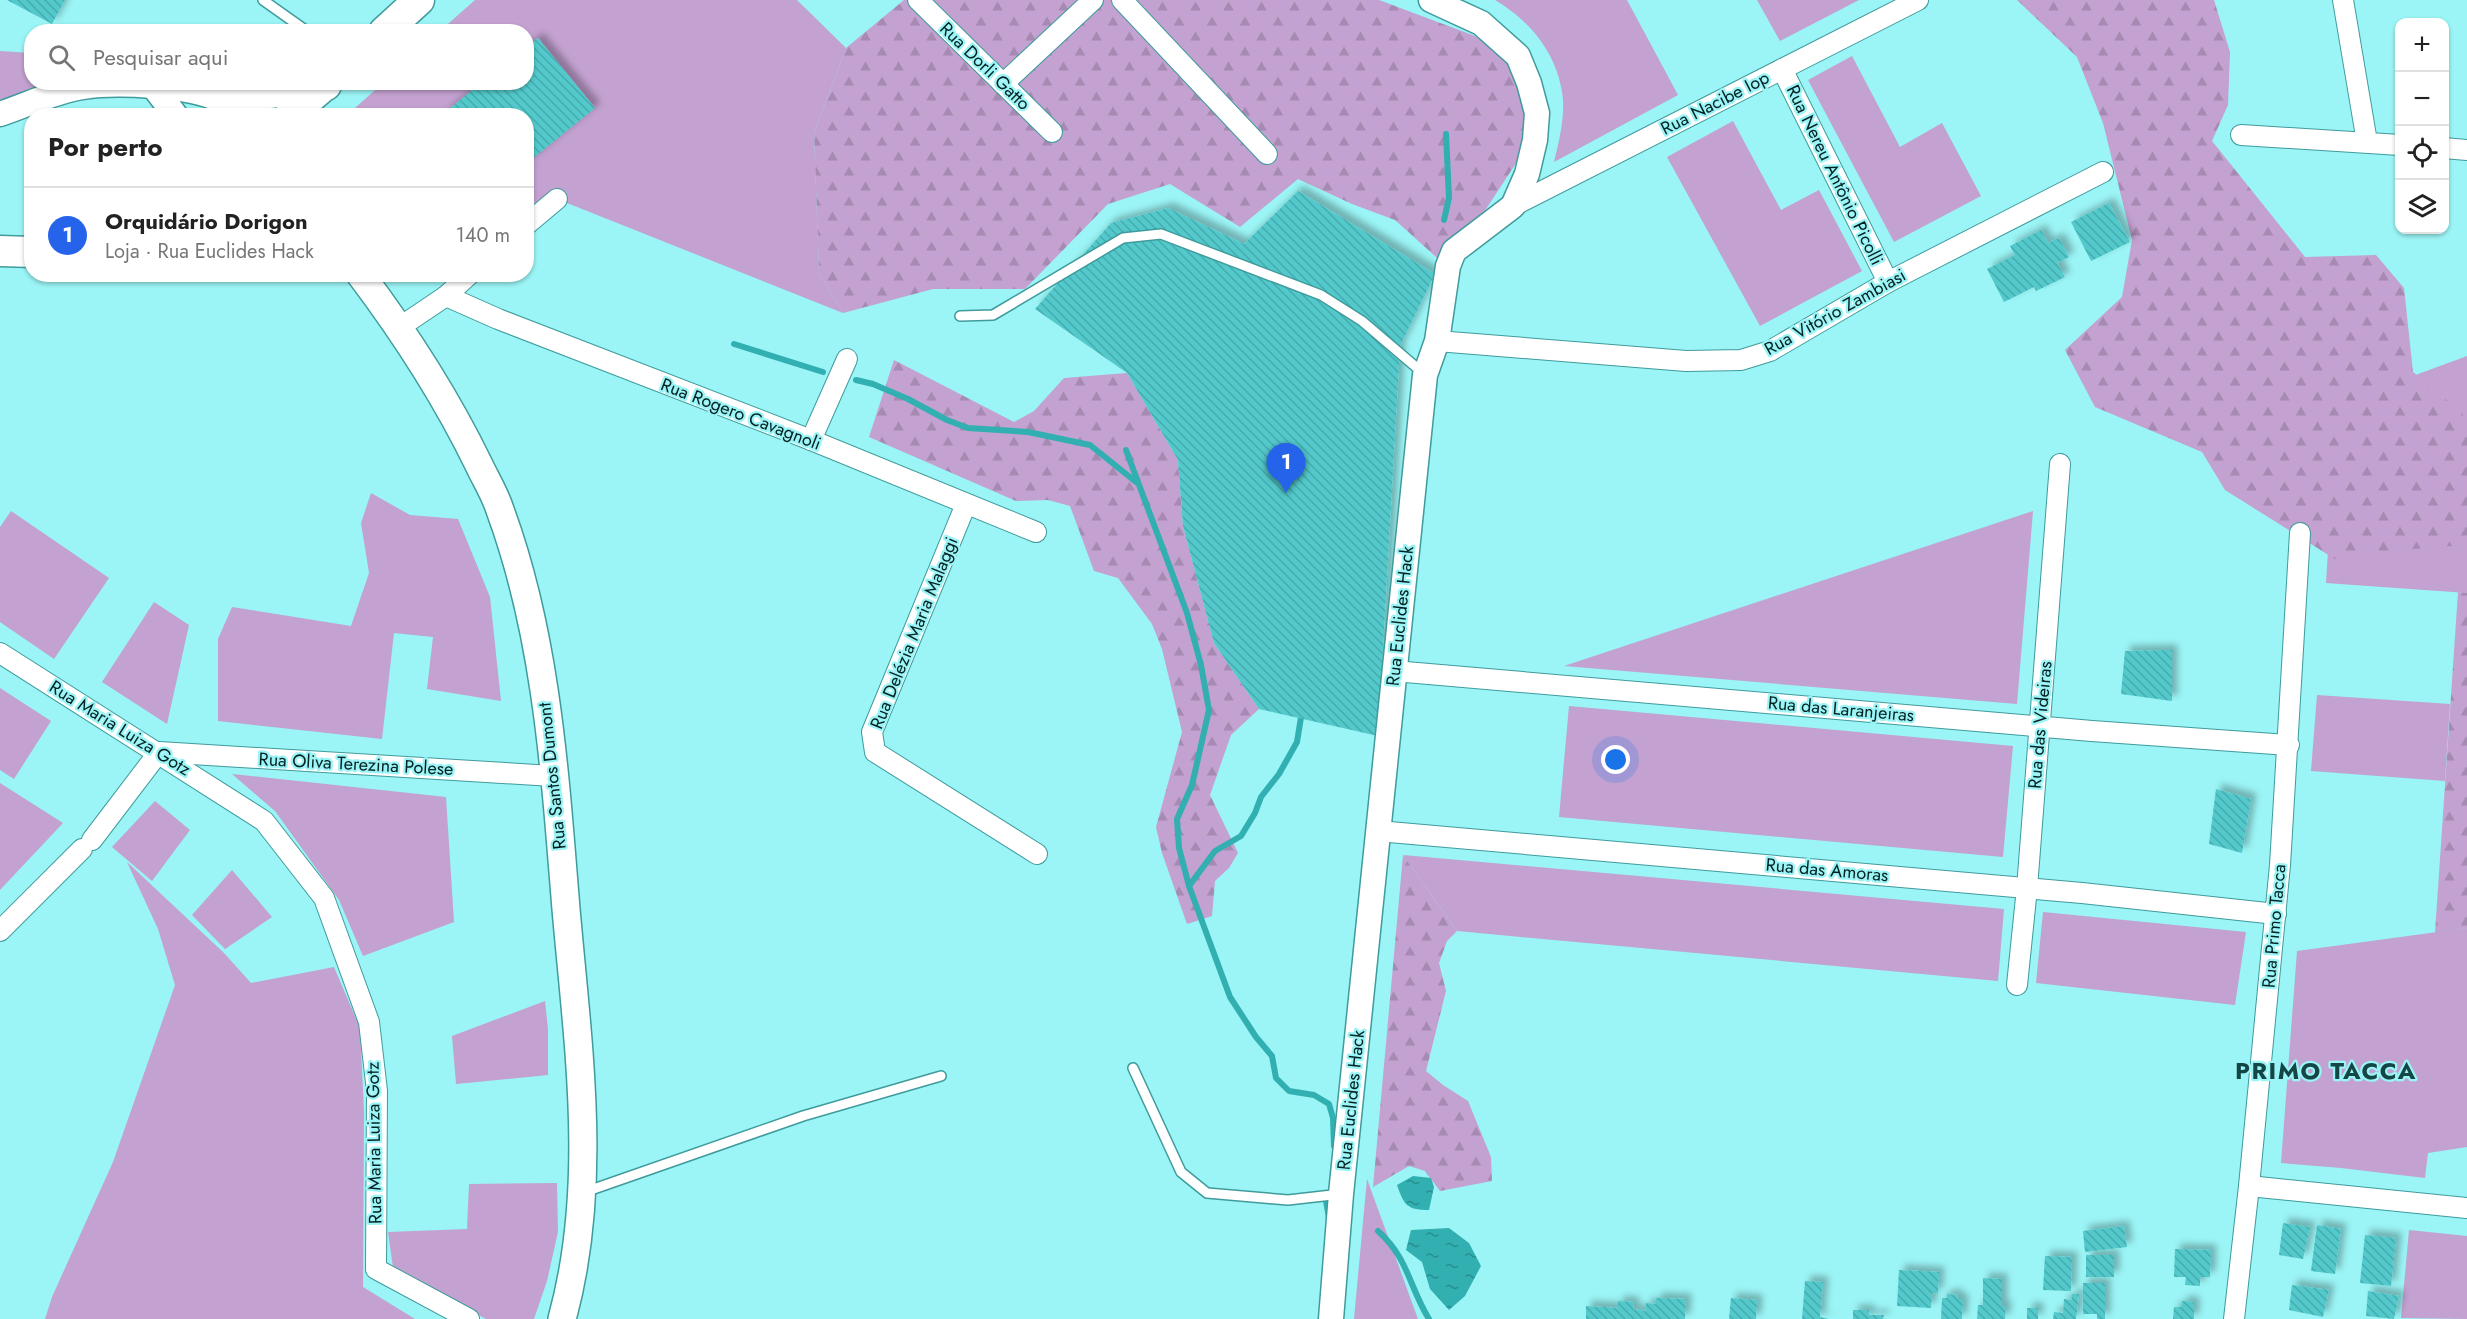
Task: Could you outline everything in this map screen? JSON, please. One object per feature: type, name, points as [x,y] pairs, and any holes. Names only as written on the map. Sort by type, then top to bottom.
[{"type":"main road","points":[[393,24],[419,0]]},
{"type":"main road","points":[[229,108],[302,90]]},
{"type":"main road","points":[[298,108],[320,90]]},
{"type":"main road","points":[[314,108],[324,90]]},
{"type":"main road","points":[[0,251],[24,252]]},
{"type":"main road","name":"Rua Santos Dumont","points":[[366,282],[418,355],[467,440],[503,517],[521,570],[539,650],[578,1045],[584,1143],[583,1192],[571,1287],[562,1319]]},
{"type":"street","name":"Rua Dorli Gatto","points":[[918,0],[1052,132]]},
{"type":"street","points":[[1003,84],[1093,0]]},
{"type":"street","points":[[1122,0],[1268,154]]},
{"type":"street","name":"Rua Euclides Hack","points":[[1331,1319],[1341,1194],[1425,375],[1437,341],[1448,266],[1454,251],[1513,206],[1527,174],[1535,140],[1537,114],[1529,83],[1518,56],[1481,23],[1431,0]]},
{"type":"street","name":"Rua Nacibe Iop","points":[[1513,206],[1918,0]]},
{"type":"street","points":[[2343,0],[2367,142]]},
{"type":"street","name":"Rua Nereu Antônio Picolli","points":[[1782,69],[1888,282]]},
{"type":"street","points":[[0,114],[72,90]]},
{"type":"street","points":[[156,90],[170,108]]},
{"type":"street","points":[[176,90],[200,94],[229,108]]},
{"type":"street","points":[[2241,135],[2395,145]]},
{"type":"street","points":[[2449,148],[2467,150]]},
{"type":"street","name":"Rua Vitório Zambiasi","points":[[1437,341],[1686,361],[1741,360],[1770,351],[1888,282],[2103,172]]},
{"type":"street","points":[[534,218],[557,199]]},
{"type":"street","points":[[400,327],[446,296],[461,282]]},
{"type":"street","name":"Rua Rogero Cavagnoli","points":[[446,296],[498,319],[812,440],[1036,532]]},
{"type":"street","points":[[812,440],[847,359]]},
{"type":"street","name":"Rua das Videiras","points":[[2017,985],[2027,888],[2060,464]]},
{"type":"street","name":"Rua Delézia Maria Malaggi","points":[[966,504],[872,732],[875,752],[1037,854]]},
{"type":"street","name":"Rua Primo Tacca","points":[[2234,1319],[2276,914],[2289,745],[2300,532]]},
{"type":"street","name":"Rua Maria Luiza Gotz","points":[[0,653],[159,752],[264,821],[324,898],[369,1022],[377,1091],[376,1269],[469,1319]]},
{"type":"street","name":"Rua das Laranjeiras","points":[[1394,671],[2289,745]]},
{"type":"street","points":[[0,931],[87,844],[159,752]]},
{"type":"street","name":"Rua Oliva Terezina Polese","points":[[159,752],[553,776]]},
{"type":"street","name":"Rua das Amoras","points":[[1378,831],[2027,888],[2276,914]]},
{"type":"street","points":[[2249,1186],[2467,1208]]},
{"type":"lane","points":[[263,0],[297,24]]},
{"type":"lane","points":[[960,316],[993,315],[1123,238],[1161,234],[1321,295],[1362,321],[1425,375]]},
{"type":"lane","points":[[1133,1068],[1181,1172],[1207,1193],[1288,1200],[1341,1194]]},
{"type":"lane","points":[[583,1192],[803,1116],[941,1076]]},
{"type":"green space","points":[[475,0],[797,0],[846,48],[814,133],[819,273],[843,313],[557,199],[534,203],[534,108],[355,108],[375,90],[534,90],[534,24],[448,24]]},
{"type":"green space","points":[[904,0],[1379,0],[1475,36],[1510,60],[1530,106],[1528,145],[1446,266],[1395,220],[1352,204],[1298,179],[1240,227],[1170,184],[1108,204],[1025,289],[933,289],[843,313],[819,273],[814,133],[846,48]]},
{"type":"green space","points":[[1495,0],[1627,0],[1678,95],[1554,162],[1563,109],[1559,77],[1547,51],[1530,27]]},
{"type":"green space","points":[[1757,0],[1859,0],[1780,41]]},
{"type":"green space","points":[[2017,0],[2214,0],[2230,52],[2228,105],[2212,141],[2305,257],[2376,255],[2404,288],[2413,372],[2462,413],[2467,422],[2467,545],[2414,549],[2338,561],[2225,490],[2202,452],[2095,407],[2065,350],[2122,297],[2132,240],[2103,123],[2077,57]]},
{"type":"green space","points":[[0,51],[24,53],[24,90],[39,90],[0,105]]},
{"type":"green space","points":[[1852,56],[1900,147],[1942,123],[1981,196],[1894,242],[1808,80]]},
{"type":"green space","points":[[1733,121],[1781,210],[1819,190],[1862,271],[1760,326],[1667,157]]},
{"type":"green space","points":[[2467,356],[2467,593],[2326,583],[2337,404]]},
{"type":"green space","points":[[894,360],[1014,422],[1034,411],[1064,378],[1127,373],[1178,460],[1183,526],[1214,643],[1259,709],[1231,735],[1210,795],[1238,853],[1229,868],[1215,881],[1212,916],[1187,924],[1162,853],[1156,827],[1182,732],[1162,649],[1152,624],[1118,578],[1094,571],[1070,506],[1048,500],[1016,501],[869,437]]},
{"type":"green space","points":[[371,493],[410,515],[458,519],[490,597],[501,701],[427,689],[433,637],[394,633],[382,739],[218,721],[218,639],[232,607],[351,626],[369,573],[361,523]]},
{"type":"green space","points":[[11,511],[109,578],[54,659],[0,622],[0,527]]},
{"type":"green space","points":[[2033,511],[2017,704],[1564,666]]},
{"type":"green space","points":[[2458,592],[2467,593],[2467,928],[2435,933]]},
{"type":"green space","points":[[154,602],[189,625],[167,724],[102,682]]},
{"type":"green space","points":[[0,688],[51,721],[14,779],[0,770]]},
{"type":"green space","points":[[2317,695],[2450,704],[2445,781],[2311,771]]},
{"type":"green space","points":[[1569,706],[2013,746],[2003,857],[1559,817]]},
{"type":"green space","points":[[232,774],[446,797],[454,922],[363,956],[339,900],[275,811]]},
{"type":"green space","points":[[0,783],[63,823],[0,890]]},
{"type":"green space","points":[[155,801],[190,830],[152,881],[112,847]]},
{"type":"green space","points":[[1403,855],[2004,909],[1998,981],[1457,931]]},
{"type":"green space","points":[[1403,855],[1457,931],[1447,941],[1439,963],[1446,991],[1426,1071],[1468,1101],[1491,1157],[1492,1181],[1440,1191],[1425,1171],[1409,1166],[1373,1187]]},
{"type":"green space","points":[[127,862],[224,953],[251,983],[334,967],[360,1028],[364,1112],[363,1287],[415,1319],[45,1319],[52,1297],[113,1162],[175,985],[158,929]]},
{"type":"green space","points":[[232,870],[272,917],[225,949],[192,915]]},
{"type":"green space","points":[[2043,912],[2246,932],[2235,1005],[2036,983]]},
{"type":"green space","points":[[2467,928],[2467,1147],[2428,1153],[2425,1178],[2281,1163],[2297,951]]},
{"type":"green space","points":[[545,1001],[548,1029],[548,1075],[456,1084],[452,1036]]},
{"type":"green space","points":[[1367,1179],[1418,1319],[1354,1319]]},
{"type":"green space","points":[[557,1183],[558,1232],[547,1281],[534,1319],[486,1319],[393,1268],[388,1232],[467,1229],[469,1184]]},
{"type":"green space","points":[[2409,1230],[2467,1236],[2467,1319],[2401,1318]]},
{"type":"water","points":[[1413,1176],[1431,1178],[1434,1187],[1429,1210],[1411,1208],[1402,1198],[1397,1185]]},
{"type":"water","points":[[1449,1228],[1469,1243],[1481,1266],[1465,1296],[1449,1310],[1430,1289],[1422,1262],[1406,1250],[1411,1230]]},
{"type":"building","points":[[7,0],[65,0],[52,24]]},
{"type":"building","points":[[538,38],[595,108],[534,158],[534,108],[450,108],[472,90],[534,90],[534,41]]},
{"type":"building","points":[[1298,191],[1435,274],[1400,346],[1378,736],[1259,709],[1214,643],[1183,526],[1178,460],[1127,373],[1035,309],[1111,223],[1168,208],[1244,244]]},
{"type":"building","points":[[2109,203],[2130,242],[2091,261],[2071,222]]},
{"type":"building","points":[[2041,230],[2048,243],[2059,238],[2069,257],[2057,263],[2065,277],[2036,291],[2034,287],[2004,302],[1987,269],[2015,255],[2010,246]]},
{"type":"building","points":[[2172,650],[2172,701],[2121,694],[2125,651]]},
{"type":"building","points":[[2216,789],[2251,799],[2242,853],[2209,844]]},
{"type":"building","points":[[2283,1223],[2310,1227],[2303,1259],[2279,1255]]},
{"type":"building","points":[[2317,1225],[2341,1229],[2335,1274],[2311,1271]]},
{"type":"building","points":[[2124,1226],[2127,1247],[2085,1252],[2083,1231]]},
{"type":"building","points":[[2365,1235],[2396,1238],[2391,1286],[2360,1283]]},
{"type":"building","points":[[2175,1249],[2211,1250],[2210,1277],[2200,1277],[2200,1286],[2185,1285],[2186,1277],[2174,1277]]},
{"type":"building","points":[[2086,1255],[2114,1255],[2114,1277],[2086,1277]]},
{"type":"building","points":[[2045,1256],[2072,1257],[2071,1291],[2043,1290]]},
{"type":"building","points":[[1899,1270],[1939,1272],[1938,1293],[1932,1293],[1931,1308],[1897,1306]]},
{"type":"building","points":[[1983,1278],[2002,1279],[2002,1306],[2006,1306],[2005,1319],[1977,1319],[1978,1305],[1983,1305]]},
{"type":"building","points":[[1805,1281],[1823,1282],[1820,1317],[1829,1319],[1802,1319]]},
{"type":"building","points":[[2083,1283],[2105,1283],[2105,1319],[2097,1319],[2097,1314],[2083,1314]]},
{"type":"building","points":[[2292,1285],[2329,1290],[2323,1317],[2289,1310]]},
{"type":"building","points":[[2368,1291],[2399,1296],[2394,1319],[2366,1316]]},
{"type":"building","points":[[1947,1294],[1958,1295],[1957,1299],[1963,1299],[1962,1319],[1941,1319],[1942,1298],[1947,1298]]},
{"type":"building","points":[[2072,1294],[2079,1294],[2076,1319],[2053,1319],[2054,1312],[2063,1313],[2064,1299],[2072,1300]]},
{"type":"building","points":[[1656,1298],[1686,1299],[1685,1319],[1586,1319],[1586,1306],[1618,1308],[1618,1301],[1634,1302],[1633,1309],[1646,1311],[1646,1303],[1656,1304]]},
{"type":"building","points":[[1731,1298],[1757,1300],[1756,1319],[1729,1319]]},
{"type":"building","points":[[2182,1301],[2194,1302],[2194,1319],[2173,1319],[2174,1307],[2182,1307]]},
{"type":"building","points":[[2027,1308],[2038,1308],[2038,1319],[2027,1319]]},
{"type":"building","points":[[1853,1310],[1869,1310],[1869,1315],[1884,1315],[1883,1319],[1853,1319]]},
{"type":"waterway","points":[[1444,220],[1449,198],[1446,134]]},
{"type":"waterway","points":[[734,344],[823,372]]},
{"type":"waterway","points":[[856,380],[873,384],[968,428],[1028,432],[1090,445],[1136,482]]},
{"type":"waterway","points":[[1126,450],[1187,613],[1201,665],[1209,710],[1192,785],[1177,819],[1179,848],[1189,886],[1230,997],[1256,1037],[1272,1056],[1276,1078],[1289,1091],[1314,1095],[1329,1104],[1333,1118],[1334,1146]]},
{"type":"waterway","points":[[1189,886],[1215,851],[1241,836],[1255,813],[1261,797],[1279,774],[1297,742],[1302,711]]},
{"type":"waterway","points":[[1326,1201],[1329,1218]]},
{"type":"waterway","points":[[1378,1231],[1396,1252],[1429,1319]]},
{"type":"place","name":"Orquidário Dorigon","points":[[1286,493]]},
{"type":"district","name":"PRIMO TACCA","points":[[2326,1071]]}]
